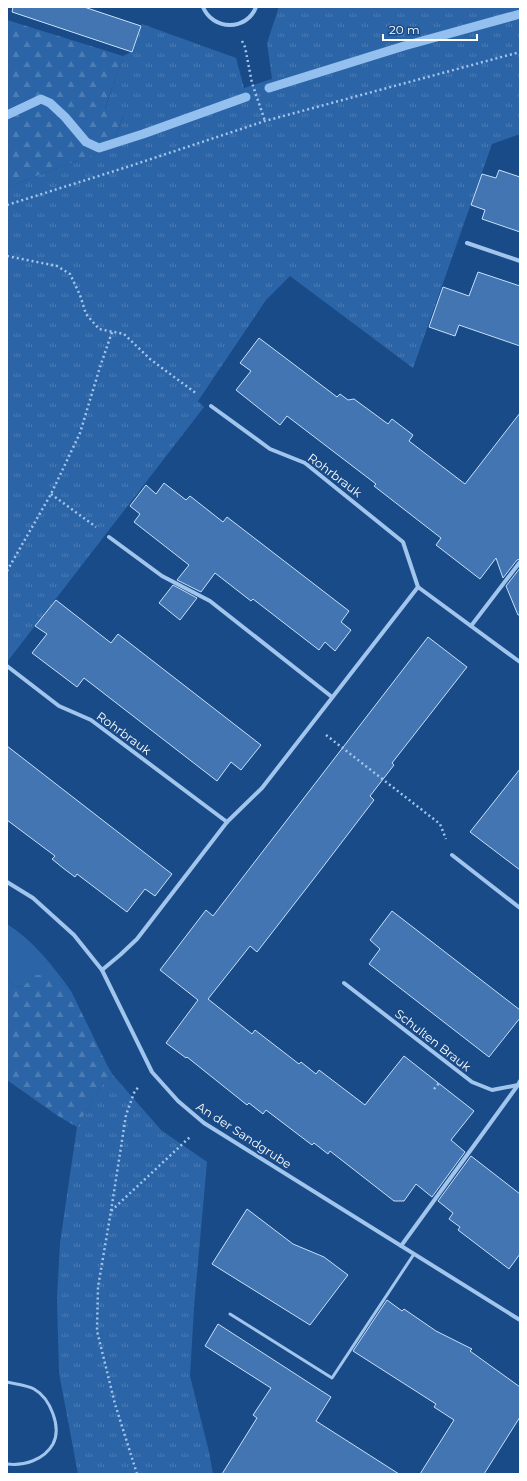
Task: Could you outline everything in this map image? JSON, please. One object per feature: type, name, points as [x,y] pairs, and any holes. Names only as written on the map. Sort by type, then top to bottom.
[{"type":"street","points":[[203,7],[213,21],[224,25],[235,26],[246,21],[254,13],[256,7]]},
{"type":"street","points":[[467,243],[520,261]]},
{"type":"street","name":"Rohrbrauk","points":[[211,406],[270,449],[306,463],[403,542],[418,587]]},
{"type":"street","points":[[109,537],[162,576],[210,601],[332,697]]},
{"type":"street","points":[[471,626],[520,562]]},
{"type":"street","points":[[102,970],[120,956],[137,939],[227,822],[262,788],[418,587],[520,662]]},
{"type":"street","name":"Rohrbrauk","points":[[7,666],[59,706],[91,720],[227,822]]},
{"type":"street","points":[[452,855],[520,908]]},
{"type":"street","name":"An der Sandgrube","points":[[7,882],[33,898],[74,935],[102,970],[152,1072],[178,1101],[204,1123],[520,1320]]},
{"type":"street","name":"Schulten Brauk","points":[[344,983],[472,1082],[492,1090],[519,1084]]},
{"type":"street","name":"Schulten Brauk","points":[[400,1246],[519,1084]]},
{"type":"lane","points":[[230,1314],[332,1378],[414,1254]]},
{"type":"lane","points":[[7,1382],[33,1388],[42,1395],[50,1404],[53,1414],[55,1435],[53,1444],[43,1455],[35,1460],[26,1464],[7,1464]]},
{"type":"path","points":[[7,205],[265,121],[520,52]]},
{"type":"path","points":[[248,63],[252,83],[265,121]]},
{"type":"path","points":[[7,256],[58,266],[70,274],[80,295],[86,314],[99,329],[124,334],[150,358],[188,386],[211,406]]},
{"type":"path","points":[[7,571],[51,494],[80,433],[112,332]]},
{"type":"path","points":[[51,494],[109,537]]},
{"type":"path","points":[[312,723],[440,824],[452,855]]},
{"type":"path","points":[[137,1474],[115,1404],[97,1331],[98,1287],[126,1115],[134,1093],[152,1072]]},
{"type":"path","points":[[111,1211],[204,1123]]},
{"type":"green space","points":[[279,7],[520,7],[520,134],[492,144],[413,368],[290,276],[266,300],[198,401],[204,407],[7,662],[7,187],[111,148],[124,115],[105,109],[123,56],[133,51],[142,24],[236,58],[244,88],[272,79],[267,43]]},
{"type":"green space","points":[[7,20],[123,56],[105,108],[124,114],[111,148],[7,187]]},
{"type":"green space","points":[[7,924],[34,946],[50,963],[71,991],[59,980],[29,980],[24,987],[14,986],[7,977]]},
{"type":"green space","points":[[34,975],[46,975],[59,980],[71,991],[113,1075],[101,1086],[77,1127],[58,1116],[7,1080],[7,977],[14,986],[23,987]]},
{"type":"green space","points":[[113,1075],[161,1130],[207,1162],[194,1307],[190,1376],[213,1474],[78,1474],[59,1373],[57,1298],[60,1243],[77,1127],[101,1086]]},
{"type":"building","points":[[13,7],[84,7],[141,26],[132,52],[12,12]]},
{"type":"building","points":[[499,170],[520,177],[520,232],[482,219],[485,210],[471,205],[482,174],[496,178]]},
{"type":"building","points":[[478,272],[520,286],[520,346],[459,325],[455,336],[429,327],[443,287],[469,296]]},
{"type":"building","points":[[259,338],[337,397],[340,394],[348,400],[354,399],[388,424],[392,419],[413,435],[409,441],[465,484],[520,413],[520,559],[517,560],[503,578],[496,558],[480,579],[436,545],[441,538],[374,486],[376,484],[287,416],[280,425],[236,390],[251,371],[240,363]]},
{"type":"building","points":[[164,483],[186,500],[190,496],[223,522],[227,517],[349,611],[341,622],[351,630],[335,651],[325,642],[319,650],[253,599],[251,601],[215,573],[201,592],[177,580],[189,565],[134,522],[140,514],[130,506],[146,485],[156,494]]},
{"type":"building","points":[[520,568],[520,615],[518,615],[506,586]]},
{"type":"building","points":[[173,585],[197,598],[180,620],[159,603]]},
{"type":"building","points":[[56,600],[111,643],[118,634],[261,745],[241,770],[231,762],[217,781],[84,678],[77,687],[32,653],[47,634],[35,626]]},
{"type":"building","points":[[428,637],[467,667],[392,763],[394,765],[370,796],[374,800],[257,952],[250,946],[208,999],[252,1034],[255,1030],[299,1064],[301,1062],[316,1074],[319,1070],[365,1105],[404,1056],[474,1111],[451,1140],[465,1152],[432,1197],[416,1184],[404,1201],[394,1201],[330,1151],[328,1154],[314,1143],[312,1145],[266,1110],[263,1114],[249,1103],[247,1105],[187,1057],[186,1058],[166,1043],[198,1000],[160,970],[206,910],[213,916]]},
{"type":"building","points":[[7,746],[172,874],[155,896],[145,889],[127,912],[77,874],[75,877],[63,868],[52,859],[55,856],[7,820]]},
{"type":"building","points":[[520,769],[520,870],[470,832]]},
{"type":"building","points":[[392,911],[520,1010],[520,1018],[489,1057],[369,964],[380,949],[370,940]]},
{"type":"building","points":[[471,1156],[520,1194],[520,1254],[509,1269],[458,1230],[460,1227],[449,1219],[453,1213],[438,1201]]},
{"type":"building","points":[[247,1209],[293,1244],[324,1257],[348,1275],[310,1325],[212,1264]]},
{"type":"building","points":[[387,1300],[402,1311],[404,1309],[436,1331],[472,1349],[470,1351],[520,1387],[520,1417],[484,1474],[420,1474],[454,1420],[434,1407],[436,1404],[353,1351]]},
{"type":"building","points":[[218,1324],[331,1397],[316,1421],[399,1474],[222,1474],[257,1418],[253,1415],[271,1388],[205,1346]]},
{"type":"waterway","points":[[269,88],[404,46],[520,14]]},
{"type":"waterway","points":[[7,115],[41,99],[50,103],[65,117],[86,142],[99,148],[246,97]]}]
